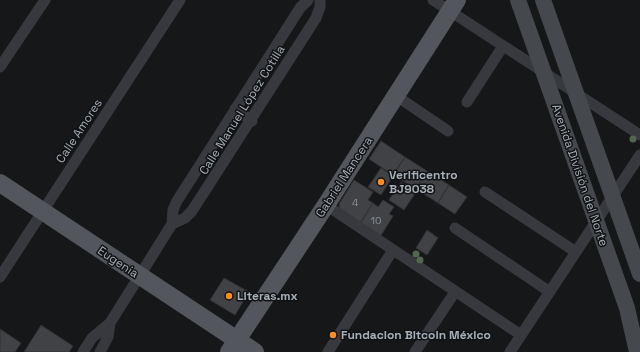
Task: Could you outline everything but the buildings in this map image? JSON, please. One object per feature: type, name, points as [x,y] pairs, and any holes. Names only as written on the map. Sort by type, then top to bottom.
[{"type":"main road","name":"Avenida División del Norte","points":[[518,0],[627,308],[637,352]]},
{"type":"main road","name":"Avenida División del Norte","points":[[543,0],[640,274]]},
{"type":"main road","name":"Gabriel Mancera","points":[[232,346],[326,205],[453,5]]},
{"type":"main road","name":"Eugenia","points":[[0,183],[140,277],[232,346],[255,352]]},
{"type":"street","points":[[0,67],[45,0]]},
{"type":"street","name":"Calle Amores","points":[[0,277],[180,0]]},
{"type":"street","name":"Calle Manuel López Cotilla","points":[[82,352],[92,338],[110,323],[140,277],[172,224],[173,210],[177,201],[300,8],[308,0]]},
{"type":"street","name":"Calle Manuel López Cotilla","points":[[172,224],[185,218],[192,211],[252,120],[316,18],[320,7],[320,0]]},
{"type":"street","points":[[433,0],[453,5],[503,46],[640,135]]},
{"type":"street","points":[[467,102],[503,46]]},
{"type":"street","points":[[395,95],[448,131]]},
{"type":"street","points":[[235,109],[252,120]]},
{"type":"street","points":[[510,352],[640,155]]},
{"type":"street","points":[[485,192],[576,252]]},
{"type":"street","points":[[326,205],[521,335]]},
{"type":"street","points":[[455,228],[550,292]]},
{"type":"street","points":[[328,352],[393,250]]},
{"type":"street","points":[[415,352],[455,292]]},
{"type":"street","name":"Calle Manuel López Cotilla","points":[[100,352],[108,337],[110,323]]},
{"type":"place","name":"Verificentro BJ9038","points":[[381,182]]},
{"type":"place","name":"Literas.mx","points":[[229,296]]},
{"type":"place","name":"Fundacion Bitcoin México","points":[[333,335]]}]
